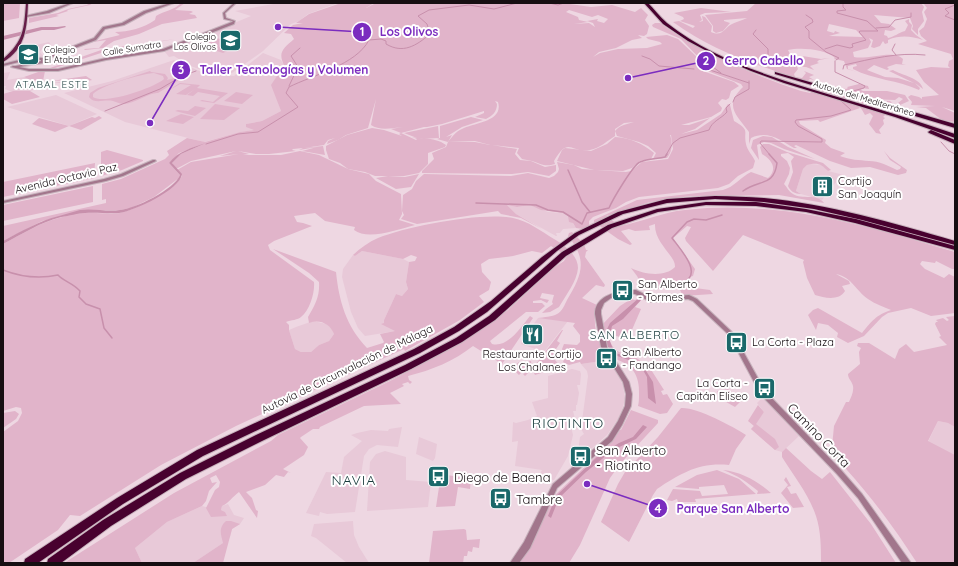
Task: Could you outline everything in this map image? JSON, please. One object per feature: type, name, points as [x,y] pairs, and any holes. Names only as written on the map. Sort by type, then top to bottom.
[{"type":"highway","points":[[646,3],[656,16],[680,34],[732,63],[756,73],[809,88],[874,102],[955,126]]},
{"type":"highway","points":[[651,3],[662,16],[685,33],[713,49],[739,61],[955,142]]},
{"type":"highway","name":"Autovía del Mediterráneo","points":[[809,88],[863,103],[955,133]]},
{"type":"highway","name":"Autovía del Mediterráneo","points":[[863,103],[955,136]]},
{"type":"highway","name":"Autovía de Circunvalación de Málaga","points":[[29,563],[120,501],[200,453],[417,351],[450,333],[494,303],[556,249],[579,233],[600,222],[638,208],[674,201],[709,198],[781,201],[865,217],[955,243]]},
{"type":"highway","points":[[52,563],[107,523],[183,476],[408,367],[459,340],[492,318],[564,254],[587,238],[628,218],[666,208],[690,205],[759,204],[803,209],[839,217],[955,248]]},
{"type":"highway","points":[[914,231],[922,231],[955,239]]},
{"type":"main road","points":[[23,33],[24,3]]},
{"type":"main road","points":[[3,60],[16,49],[23,33],[27,3]]},
{"type":"street","points":[[26,16],[48,12],[72,3]]},
{"type":"street","name":"Calle Sumatra","points":[[4,67],[24,66],[39,63],[43,59],[95,39],[104,28],[123,24],[149,10],[173,3]]},
{"type":"street","name":"Calle Sumatra","points":[[13,67],[29,70],[58,70],[100,60],[167,49],[233,23],[234,21],[225,18],[224,13],[235,3]]},
{"type":"street","points":[[4,67],[31,58],[43,59]]},
{"type":"street","name":"Calle Sumatra","points":[[20,68],[24,66]]},
{"type":"street","name":"Avenida Octavio Paz","points":[[3,200],[105,178],[131,169],[149,160]]},
{"type":"street","name":"Avenida Octavio Paz","points":[[3,200],[105,180],[122,175],[154,161]]},
{"type":"street","name":"Camino Corta","points":[[514,563],[526,545],[555,486],[610,439],[628,406],[629,394],[626,382],[604,347],[598,310],[602,302],[612,295],[630,292],[639,293],[651,300],[689,297],[695,300],[731,334],[764,393],[860,496],[907,563]]},
{"type":"shaded area","points":[[3,3],[20,3],[19,18],[3,21]]},
{"type":"shaded area","points":[[89,3],[93,3],[90,5],[67,10],[68,11],[56,15],[59,16],[29,23],[29,18],[58,13],[68,9],[87,5]]},
{"type":"shaded area","points":[[181,3],[185,3],[175,10],[191,11],[193,12],[189,14],[195,15],[197,18],[162,24],[139,34],[114,41],[103,48],[84,49],[99,48],[106,40],[87,43],[120,35],[115,32],[130,30],[146,25],[155,20],[156,16],[176,7]]},
{"type":"shaded area","name":"Colegio Los Olivos","points":[[279,3],[338,3],[308,14],[299,21],[291,24],[263,51],[232,73],[207,72],[188,65],[174,56],[169,57],[165,52],[251,16],[235,11]]},
{"type":"shaded area","points":[[341,3],[374,3],[366,8],[376,3],[563,3],[591,7],[612,5],[635,12],[641,8],[648,15],[645,20],[649,26],[647,34],[644,36],[638,35],[642,38],[632,40],[616,48],[599,52],[593,57],[600,53],[618,49],[647,48],[662,44],[646,37],[667,35],[678,39],[698,58],[700,70],[734,82],[739,86],[731,91],[729,98],[726,100],[722,99],[718,103],[722,108],[721,111],[711,117],[681,125],[689,125],[710,118],[695,129],[681,134],[697,130],[721,114],[728,104],[730,105],[734,121],[743,127],[745,131],[747,146],[755,161],[753,168],[738,176],[729,184],[718,188],[639,197],[626,202],[616,208],[593,217],[589,221],[589,230],[576,228],[573,223],[569,222],[568,216],[563,213],[541,210],[530,205],[517,207],[507,205],[516,214],[542,229],[521,218],[501,214],[498,211],[417,224],[401,219],[404,215],[402,211],[403,195],[412,189],[416,181],[424,174],[511,176],[528,173],[549,178],[558,172],[559,169],[557,162],[574,165],[582,169],[626,172],[631,171],[642,162],[668,159],[673,149],[672,142],[672,147],[667,158],[653,159],[656,153],[648,146],[617,136],[615,131],[615,136],[594,149],[584,151],[567,147],[563,149],[554,161],[555,164],[543,165],[531,161],[545,167],[556,165],[556,171],[549,176],[528,172],[512,174],[422,173],[422,171],[434,159],[432,153],[446,147],[448,142],[451,138],[460,130],[492,118],[499,109],[498,102],[495,101],[497,107],[495,111],[486,119],[475,117],[484,113],[484,111],[442,124],[401,133],[391,129],[403,127],[382,129],[371,125],[376,99],[368,128],[346,135],[327,144],[328,141],[335,138],[328,140],[324,145],[304,148],[323,146],[325,155],[302,151],[317,147],[299,150],[303,148],[293,149],[292,150],[296,151],[269,154],[256,154],[238,151],[249,154],[243,155],[281,155],[300,151],[319,155],[348,169],[369,174],[376,181],[401,194],[402,214],[399,220],[415,225],[384,233],[367,234],[354,230],[355,227],[325,221],[315,213],[294,216],[297,222],[312,226],[274,241],[268,245],[270,250],[314,282],[313,296],[307,310],[300,318],[286,322],[289,325],[289,330],[295,349],[301,352],[311,352],[319,345],[329,341],[334,334],[332,330],[324,323],[309,323],[308,317],[319,292],[319,282],[309,273],[273,249],[336,272],[339,293],[345,313],[354,331],[367,348],[384,342],[380,334],[395,331],[381,324],[384,323],[396,294],[402,296],[408,289],[406,282],[409,262],[415,261],[417,257],[411,255],[403,259],[362,251],[355,256],[353,255],[371,241],[391,233],[445,221],[483,217],[513,218],[524,221],[566,247],[576,259],[578,268],[576,278],[559,307],[550,312],[542,313],[553,304],[552,302],[554,295],[542,293],[540,298],[549,300],[547,303],[541,300],[533,301],[533,303],[542,303],[545,306],[538,312],[526,312],[490,341],[492,344],[498,344],[509,340],[530,316],[533,318],[502,364],[473,346],[442,364],[426,371],[408,376],[409,380],[412,382],[410,384],[408,382],[402,384],[404,386],[390,393],[401,404],[364,406],[320,427],[319,429],[313,429],[301,437],[300,438],[308,447],[304,455],[283,469],[291,473],[288,472],[284,477],[276,475],[265,485],[246,492],[252,498],[256,510],[258,511],[257,518],[239,492],[222,506],[221,510],[225,512],[227,516],[211,517],[206,508],[215,490],[219,487],[220,482],[216,475],[210,478],[212,483],[217,482],[209,491],[206,501],[202,506],[167,522],[135,548],[142,563],[64,563],[174,493],[271,441],[278,435],[390,381],[460,344],[508,310],[555,267],[564,261],[567,256],[551,246],[542,253],[532,251],[513,256],[489,259],[481,264],[482,272],[491,282],[489,290],[479,296],[484,302],[460,320],[405,351],[404,349],[236,426],[161,465],[80,516],[70,515],[58,530],[9,563],[3,563],[3,432],[18,421],[22,413],[21,408],[16,407],[3,411],[3,244],[24,232],[54,219],[66,216],[42,221],[3,241],[3,226],[106,203],[106,199],[102,200],[102,184],[121,179],[165,159],[169,155],[167,151],[187,138],[205,142],[240,132],[254,130],[246,127],[246,124],[262,121],[281,111],[271,85],[285,67],[281,58],[282,51],[294,39],[291,34],[284,33],[293,25],[303,23],[296,23],[309,14]],"holes":[[[569,10],[592,17],[598,15],[608,19],[604,23],[597,21],[598,19],[587,21],[593,23],[595,27],[589,23],[574,24],[588,22],[579,20],[578,17],[566,12]],[[634,122],[621,126],[615,131],[615,129],[624,123]],[[475,141],[490,145],[475,142],[448,142]],[[206,143],[181,154],[172,163],[176,169],[191,161],[236,151],[220,156],[239,154],[191,162],[177,170],[182,176],[171,187],[154,199],[127,211],[116,214],[75,214],[94,210],[120,210],[131,208],[154,197],[179,178],[180,175],[169,163],[179,153]],[[492,145],[519,148],[517,153],[522,159],[531,161],[520,160],[515,154],[517,149]]]},
{"type":"shaded area","points":[[756,3],[921,3],[924,7],[922,12],[924,21],[918,29],[918,35],[912,29],[913,26],[910,18],[874,15],[881,23],[889,24],[896,29],[891,31],[885,30],[884,35],[888,38],[905,31],[908,25],[905,21],[909,19],[909,22],[912,25],[911,30],[923,40],[910,37],[897,37],[888,40],[888,43],[885,44],[883,41],[880,46],[874,48],[871,47],[873,40],[869,38],[871,42],[868,48],[853,52],[854,57],[860,58],[887,55],[899,56],[903,59],[902,64],[906,65],[896,64],[887,67],[889,69],[887,70],[874,65],[867,70],[885,77],[898,78],[914,83],[889,71],[893,70],[915,79],[919,82],[923,89],[915,83],[920,88],[919,90],[903,84],[861,73],[853,69],[853,67],[857,66],[856,64],[848,66],[848,69],[857,72],[847,69],[844,61],[834,59],[835,58],[826,53],[806,49],[788,50],[790,54],[801,56],[793,56],[798,69],[794,74],[795,77],[802,78],[806,73],[804,71],[814,75],[809,77],[814,80],[810,79],[807,81],[754,64],[721,50],[673,22],[679,21],[693,28],[695,26],[680,21],[684,19],[683,17],[674,13],[701,8],[731,12],[705,13],[700,15],[702,20],[699,22],[703,21],[702,16],[705,17],[712,26],[711,32],[716,33],[713,31],[713,26],[705,15],[747,11]],"holes":[[[747,18],[732,24],[723,31],[730,23],[724,20]],[[829,24],[856,30],[863,37],[829,36],[840,33],[835,31],[834,33],[827,31]]]},
{"type":"shaded area","points":[[955,3],[955,111],[942,107],[955,113],[955,122],[942,120],[926,108],[916,107],[935,106],[911,105],[912,102],[908,97],[911,95],[922,99],[922,97],[939,95],[924,82],[916,70],[931,67],[950,68],[948,66],[949,61],[953,59],[951,54],[918,44],[927,41],[921,36],[919,31],[924,27],[927,19],[924,12],[927,8],[924,4]]},
{"type":"shaded area","points":[[655,23],[660,23],[693,44],[728,62],[764,78],[801,91],[810,93],[820,86],[819,82],[846,89],[848,88],[847,87],[859,84],[868,86],[869,89],[862,88],[861,90],[863,91],[887,91],[905,95],[909,101],[900,105],[898,103],[903,99],[899,97],[895,100],[855,100],[854,103],[860,108],[820,122],[818,120],[799,121],[800,124],[826,140],[825,143],[831,148],[845,153],[840,156],[876,162],[897,170],[900,169],[901,167],[890,160],[884,151],[890,158],[907,170],[906,173],[898,175],[870,167],[851,168],[830,161],[796,145],[794,146],[797,148],[794,148],[774,137],[763,135],[757,136],[751,138],[749,144],[749,132],[734,110],[733,105],[737,94],[743,87],[741,84],[705,70],[701,60],[681,39],[653,27],[652,25]]},
{"type":"shaded area","points":[[41,27],[66,27],[54,30],[42,30],[3,40],[3,36]]},
{"type":"shaded area","points":[[210,36],[240,45],[223,53],[192,43]]},
{"type":"shaded area","points":[[175,39],[107,51],[52,69],[50,68],[104,49],[125,46],[126,44],[128,44],[127,46]]},
{"type":"shaded area","name":"Colegio El Atabal","points":[[49,42],[51,45],[42,49],[40,52],[45,58],[30,58],[3,64],[16,52],[36,48],[36,45]]},
{"type":"shaded area","points":[[263,53],[281,60],[285,67],[279,73],[272,85],[281,111],[262,121],[246,124],[255,130],[240,132],[204,142],[125,122],[64,93],[112,81],[174,60],[204,73],[234,76]]},
{"type":"shaded area","points":[[803,56],[821,59],[830,58],[819,60],[817,62],[819,63],[810,66],[814,70],[801,67],[804,66],[802,65],[804,59]]},
{"type":"shaded area","points":[[45,71],[44,83],[39,84],[24,77]]},
{"type":"shaded area","points":[[150,71],[165,74],[168,78],[167,80],[187,75],[158,93],[151,94],[125,104],[113,101],[94,101],[89,97],[90,93],[98,88],[120,81],[104,87],[93,94],[93,97],[107,99],[140,91],[159,83],[164,79],[163,76],[154,73],[125,79]]},
{"type":"shaded area","points":[[10,72],[7,80],[24,77],[39,84],[44,83],[46,86],[30,91],[10,91],[5,89],[6,86],[3,86],[3,73]]},
{"type":"shaded area","points":[[86,76],[92,80],[66,86],[62,83],[50,83],[70,82],[70,85],[73,80],[51,81]]},
{"type":"shaded area","points":[[180,83],[200,85],[197,88],[228,93],[214,103],[200,101],[213,102],[220,96],[198,92],[193,96],[187,95],[195,89],[186,95],[176,94],[191,85],[180,84],[164,93]]},
{"type":"shaded area","points":[[13,91],[30,91],[40,97],[12,104],[3,99],[3,94]]},
{"type":"shaded area","points":[[236,92],[253,95],[242,104],[224,101]]},
{"type":"shaded area","points":[[56,95],[97,114],[69,126],[7,107]]},
{"type":"shaded area","points":[[864,100],[890,101],[894,105],[898,105],[894,109],[865,101],[860,106],[886,114],[883,117],[885,118],[883,120],[884,124],[879,130],[881,134],[876,133],[869,124],[873,116],[870,113],[865,115],[858,103],[859,101]]},
{"type":"shaded area","points":[[215,104],[240,108],[224,120],[200,119]]},
{"type":"shaded area","points":[[195,106],[206,108],[195,116],[175,111],[188,111]]},
{"type":"shaded area","points":[[181,114],[194,117],[183,124],[166,121]]},
{"type":"shaded area","points":[[99,116],[102,118],[81,130],[69,126],[92,117],[95,118]]},
{"type":"shaded area","points":[[471,117],[483,120],[462,127],[446,137],[452,135],[448,142],[437,139],[440,138],[440,126]]},
{"type":"shaded area","points":[[39,118],[69,126],[55,132],[32,124]]},
{"type":"shaded area","points":[[438,126],[439,138],[425,139],[436,140],[446,145],[445,147],[428,153],[428,164],[419,173],[404,176],[375,176],[365,172],[348,169],[340,163],[329,159],[326,150],[326,146],[347,135],[372,128],[402,136],[399,134],[401,133],[416,140],[417,139],[412,137],[417,138],[404,133]]},
{"type":"shaded area","points":[[763,136],[772,137],[788,147],[815,159],[771,143],[764,142],[757,145],[759,160],[751,148],[753,140]]},
{"type":"shaded area","points":[[615,137],[631,140],[645,146],[654,153],[651,159],[640,161],[632,168],[623,171],[594,170],[557,161],[562,150],[565,148],[591,151],[607,144]]},
{"type":"shaded area","points":[[206,143],[181,154],[172,163],[182,174],[179,180],[165,193],[145,204],[119,213],[82,213],[61,217],[39,225],[3,244],[3,241],[52,218],[80,210],[90,209],[110,211],[127,209],[144,202],[163,192],[177,180],[180,175],[169,163],[173,159],[186,150]]},
{"type":"shaded area","points":[[763,144],[769,144],[787,152],[823,163],[831,170],[828,171],[821,165],[817,164],[807,165],[803,169],[796,191],[801,194],[797,193],[791,191],[788,186],[793,172],[791,161],[794,157],[788,153],[781,154],[781,156],[787,161],[790,168],[784,184],[789,191],[801,197],[817,198],[824,203],[779,195],[690,196],[650,202],[606,216],[620,226],[685,210],[754,208],[822,217],[889,233],[955,252],[955,269],[936,261],[935,263],[922,261],[920,264],[925,269],[944,278],[949,274],[955,277],[955,313],[931,316],[911,308],[888,313],[882,317],[864,336],[848,343],[837,337],[838,333],[828,325],[818,323],[816,330],[808,315],[813,310],[818,308],[862,333],[875,319],[891,310],[868,299],[850,281],[842,276],[836,274],[849,281],[850,284],[842,286],[845,291],[842,294],[832,298],[815,295],[807,278],[803,262],[804,260],[743,235],[713,271],[686,241],[685,238],[691,227],[687,226],[673,238],[695,269],[689,282],[680,286],[710,290],[713,294],[683,296],[678,286],[665,288],[664,286],[659,289],[655,286],[642,285],[631,268],[641,272],[659,274],[665,273],[675,267],[672,258],[658,237],[655,224],[649,226],[650,230],[635,231],[629,229],[621,231],[632,244],[630,245],[618,239],[594,222],[594,220],[637,200],[723,190],[731,187],[751,172],[768,178],[773,171],[773,168],[769,159],[762,154],[760,147]]},
{"type":"shaded area","points":[[107,150],[143,161],[122,170],[101,176],[101,152]]},
{"type":"shaded area","points":[[95,163],[94,178],[3,197],[3,182]]},
{"type":"shaded area","points":[[807,165],[822,165],[828,171],[844,175],[833,185],[822,200],[796,191],[803,169]]},
{"type":"shaded area","points":[[419,174],[411,187],[396,189],[376,178],[388,176],[405,177]]},
{"type":"shaded area","points":[[93,186],[93,202],[3,221],[3,205]]},
{"type":"shaded area","points":[[507,205],[517,207],[530,205],[548,212],[563,213],[568,216],[576,228],[563,229],[560,233],[556,233],[556,236],[516,214]]},
{"type":"shaded area","points":[[572,232],[584,244],[586,250],[588,250],[585,257],[605,285],[604,287],[596,285],[582,298],[597,305],[595,312],[596,334],[601,348],[608,360],[581,364],[580,362],[569,365],[563,362],[565,357],[562,349],[564,344],[577,345],[580,342],[580,335],[573,326],[575,323],[538,318],[553,316],[560,312],[576,283],[581,268],[578,253],[568,236],[569,233]]},
{"type":"shaded area","points":[[362,251],[403,259],[409,262],[406,282],[408,289],[402,296],[396,294],[384,320],[384,323],[396,331],[365,336],[358,328],[351,312],[342,277],[343,269],[353,255],[355,256]]},
{"type":"shaded area","points":[[639,298],[641,300],[635,307],[641,309],[628,339],[616,336],[605,336],[602,325],[620,306],[631,299],[635,300]]},
{"type":"shaded area","points":[[639,298],[641,300],[623,319],[612,326],[609,339],[616,353],[635,360],[643,366],[653,382],[656,404],[648,398],[647,377],[643,370],[634,362],[612,354],[607,345],[606,339],[607,329],[610,323]]},
{"type":"shaded area","points":[[955,316],[955,427],[948,423],[938,421],[928,441],[955,455],[955,563],[917,563],[875,503],[847,470],[832,447],[834,426],[846,402],[849,402],[852,394],[853,386],[848,374],[860,364],[859,352],[861,348],[857,346],[858,343],[869,343],[895,359],[899,349],[906,344],[914,352],[947,345],[939,337],[941,336],[935,324],[938,322],[936,320],[943,318],[947,321],[949,320],[946,317]]},
{"type":"shaded area","points":[[538,318],[568,321],[544,352],[521,344],[526,336],[528,336],[528,332]]},
{"type":"shaded area","points":[[313,321],[327,324],[332,329],[334,334],[329,341],[319,345],[311,352],[301,352],[295,349],[289,330]]},
{"type":"shaded area","points":[[563,330],[557,341],[560,343],[554,352],[555,360],[561,367],[535,375],[532,369]]},
{"type":"shaded area","points":[[605,338],[609,338],[615,350],[634,357],[644,365],[648,365],[664,390],[661,391],[663,395],[667,394],[673,404],[667,413],[660,414],[638,406],[639,387],[634,371],[626,364],[614,359],[606,347]]},
{"type":"shaded area","points":[[608,360],[621,380],[623,386],[625,398],[623,407],[618,419],[607,435],[576,462],[574,461],[578,451],[580,437],[584,434],[581,429],[588,376],[587,371],[581,364]]},
{"type":"shaded area","points":[[531,361],[532,369],[525,376],[523,374],[525,373],[518,370],[521,373],[519,375],[509,365],[513,367],[519,362]]},
{"type":"shaded area","points":[[572,369],[580,371],[581,374],[580,385],[577,385],[579,393],[576,411],[573,411],[575,427],[571,427],[573,435],[568,456],[554,480],[538,478],[542,470],[515,466],[518,441],[512,442],[513,422],[516,423],[528,420],[537,416],[532,402],[548,398],[548,376]]},
{"type":"shaded area","points":[[728,389],[741,401],[735,407],[719,398],[717,391]]},
{"type":"shaded area","points":[[763,397],[799,436],[782,452],[775,450],[751,429],[764,412],[757,403]]},
{"type":"shaded area","points":[[758,405],[764,412],[756,424],[775,439],[779,447],[775,450],[751,429],[754,426],[748,421]]},
{"type":"shaded area","points":[[681,408],[705,414],[724,422],[746,435],[736,449],[729,465],[709,465],[691,470],[674,478],[657,489],[629,542],[601,522],[625,472],[658,437]]},
{"type":"shaded area","points":[[631,410],[658,420],[658,423],[620,464],[610,478],[580,545],[569,563],[520,563],[530,547],[552,498],[614,439],[621,430]]},
{"type":"shaded area","points":[[15,411],[19,414],[16,419],[3,428],[3,413]]},
{"type":"shaded area","points":[[938,421],[948,423],[955,427],[955,455],[928,442]]},
{"type":"shaded area","points":[[643,425],[647,427],[636,439],[613,450],[586,472],[559,498],[551,518],[548,516],[556,496],[597,457],[619,443],[633,437]]},
{"type":"shaded area","points":[[402,427],[398,447],[377,445],[369,449],[364,456],[355,512],[327,514],[320,512],[319,516],[306,513],[326,472],[341,473],[344,457],[362,441],[351,435],[371,430],[388,431],[389,429]]},
{"type":"shaded area","points":[[419,437],[437,444],[435,458],[433,461],[416,454]]},
{"type":"shaded area","points":[[786,448],[822,479],[830,472],[871,524],[896,563],[821,563],[821,545],[818,522],[805,493],[782,457],[782,452]]},
{"type":"shaded area","points":[[385,451],[406,457],[406,480],[431,482],[428,507],[367,511],[370,462],[376,454]]},
{"type":"shaded area","points":[[717,470],[739,479],[756,494],[695,499],[696,502],[678,502],[677,499],[672,501],[667,500],[673,489],[700,491],[702,496],[728,494],[724,485],[699,487],[699,489],[675,487],[697,475]]},
{"type":"shaded area","points":[[723,470],[737,473],[749,478],[771,493],[757,494],[758,491],[746,482]]},
{"type":"shaded area","points":[[441,474],[471,479],[470,489],[458,487],[455,506],[436,507]]},
{"type":"shaded area","points":[[786,477],[791,486],[787,487],[791,494],[796,493],[804,507],[793,508],[781,493],[788,485],[784,480]]},
{"type":"shaded area","points":[[228,504],[234,515],[244,518],[240,524],[232,529],[230,537],[223,543],[193,563],[142,563],[135,548],[167,522],[202,506],[225,512],[221,510],[222,506]]},
{"type":"shaded area","points":[[226,521],[240,524],[232,529],[223,563],[193,563],[223,543],[221,529]]},
{"type":"shaded area","points":[[353,521],[354,535],[359,547],[369,563],[347,563],[316,538],[311,536],[314,524]]},
{"type":"shaded area","points":[[466,530],[467,540],[480,539],[479,548],[473,547],[472,552],[468,551],[467,556],[464,556],[463,563],[429,563],[433,531]]},
{"type":"waterway","points":[[206,144],[238,134],[258,132],[298,107],[286,93],[289,87],[344,63],[363,49],[369,40],[381,39],[386,41],[386,44],[398,48],[409,47],[420,42],[430,34],[427,24],[418,16],[429,10],[469,5],[494,9],[517,3]]},
{"type":"waterway","points":[[549,3],[558,5],[564,3]]},
{"type":"waterway","points":[[825,49],[837,45],[850,48],[853,47],[852,44],[866,40],[859,32],[860,31],[878,31],[867,21],[837,13],[837,11],[846,10],[843,7],[843,3]]},
{"type":"waterway","points":[[955,5],[945,9],[949,13],[945,16],[955,20]]},
{"type":"waterway","points":[[876,28],[889,27],[895,20],[911,17],[911,13]]},
{"type":"waterway","points":[[806,15],[812,19],[813,22],[805,27],[809,31],[809,38],[826,52],[839,58],[836,60]]},
{"type":"waterway","points":[[756,30],[753,34],[768,49],[768,56],[774,64],[769,67]]},
{"type":"waterway","points":[[895,44],[892,50],[896,55]]},
{"type":"waterway","points":[[289,86],[298,67],[291,56],[300,48]]},
{"type":"waterway","points":[[843,69],[844,65],[864,60],[905,54],[925,55]]},
{"type":"waterway","points":[[642,56],[650,59],[659,66],[694,69]]},
{"type":"waterway","points":[[705,61],[721,73]]},
{"type":"waterway","points":[[770,155],[760,143],[761,141],[822,142],[822,139],[798,126],[795,122],[796,120],[831,116],[851,110],[840,100],[842,94],[864,88],[865,86],[835,72],[835,61]]},
{"type":"waterway","points":[[707,69],[749,83]]},
{"type":"waterway","points":[[105,111],[160,89],[182,76],[196,71]]},
{"type":"waterway","points":[[733,102],[735,97],[749,89],[749,83]]},
{"type":"waterway","points":[[666,155],[673,143],[680,138],[709,130],[712,124],[727,112],[726,108],[730,104]]},
{"type":"waterway","points":[[941,142],[949,151],[955,154]]},
{"type":"waterway","points":[[476,203],[536,205],[548,210],[563,212],[582,224],[587,213],[609,208],[623,183],[637,164],[646,160],[665,157],[667,154]]},
{"type":"waterway","points":[[743,191],[749,187],[765,182],[773,176],[777,163],[769,154]]},
{"type":"waterway","points":[[568,170],[582,202],[590,212]]},
{"type":"waterway","points":[[658,288],[684,282],[689,278],[691,273],[691,267],[688,261],[672,238],[687,222],[694,219],[706,220],[722,215]]},
{"type":"waterway","points":[[3,270],[30,277],[58,275],[80,291],[79,297],[86,304],[100,309],[104,328],[112,338]]},
{"type":"place","name":"Los Olivos","points":[[278,27]]},
{"type":"place","name":"Colegio Los Olivos","points":[[231,41]]},
{"type":"place","name":"Colegio El Atabal","points":[[28,54]]},
{"type":"place","name":"Cerro Cabello","points":[[628,78]]},
{"type":"place","name":"Taller Tecnologías y Volumen","points":[[150,123]]},
{"type":"place","name":"Cortijo San Joaquín","points":[[823,187]]},
{"type":"place","name":"San Alberto - Tormes","points":[[622,290]]},
{"type":"place","name":"Restaurante Cortijo Los Chalanes","points":[[532,334]]},
{"type":"place","name":"La Corta - Plaza","points":[[736,342]]},
{"type":"place","name":"San Alberto - Fandango","points":[[607,358]]},
{"type":"place","name":"La Corta - Capitán Eliseo","points":[[764,389]]},
{"type":"place","name":"San Alberto - Riotinto","points":[[581,457]]},
{"type":"place","name":"Diego de Baena","points":[[439,477]]},
{"type":"place","name":"Parque San Alberto","points":[[587,484]]},
{"type":"place","name":"Tambre","points":[[501,499]]},
{"type":"district","name":"ATABAL ESTE","points":[[52,84]]},
{"type":"district","name":"SAN ALBERTO","points":[[635,334]]},
{"type":"district","name":"RIOTINTO","points":[[568,423]]},
{"type":"district","name":"NAVIA","points":[[354,480]]}]
